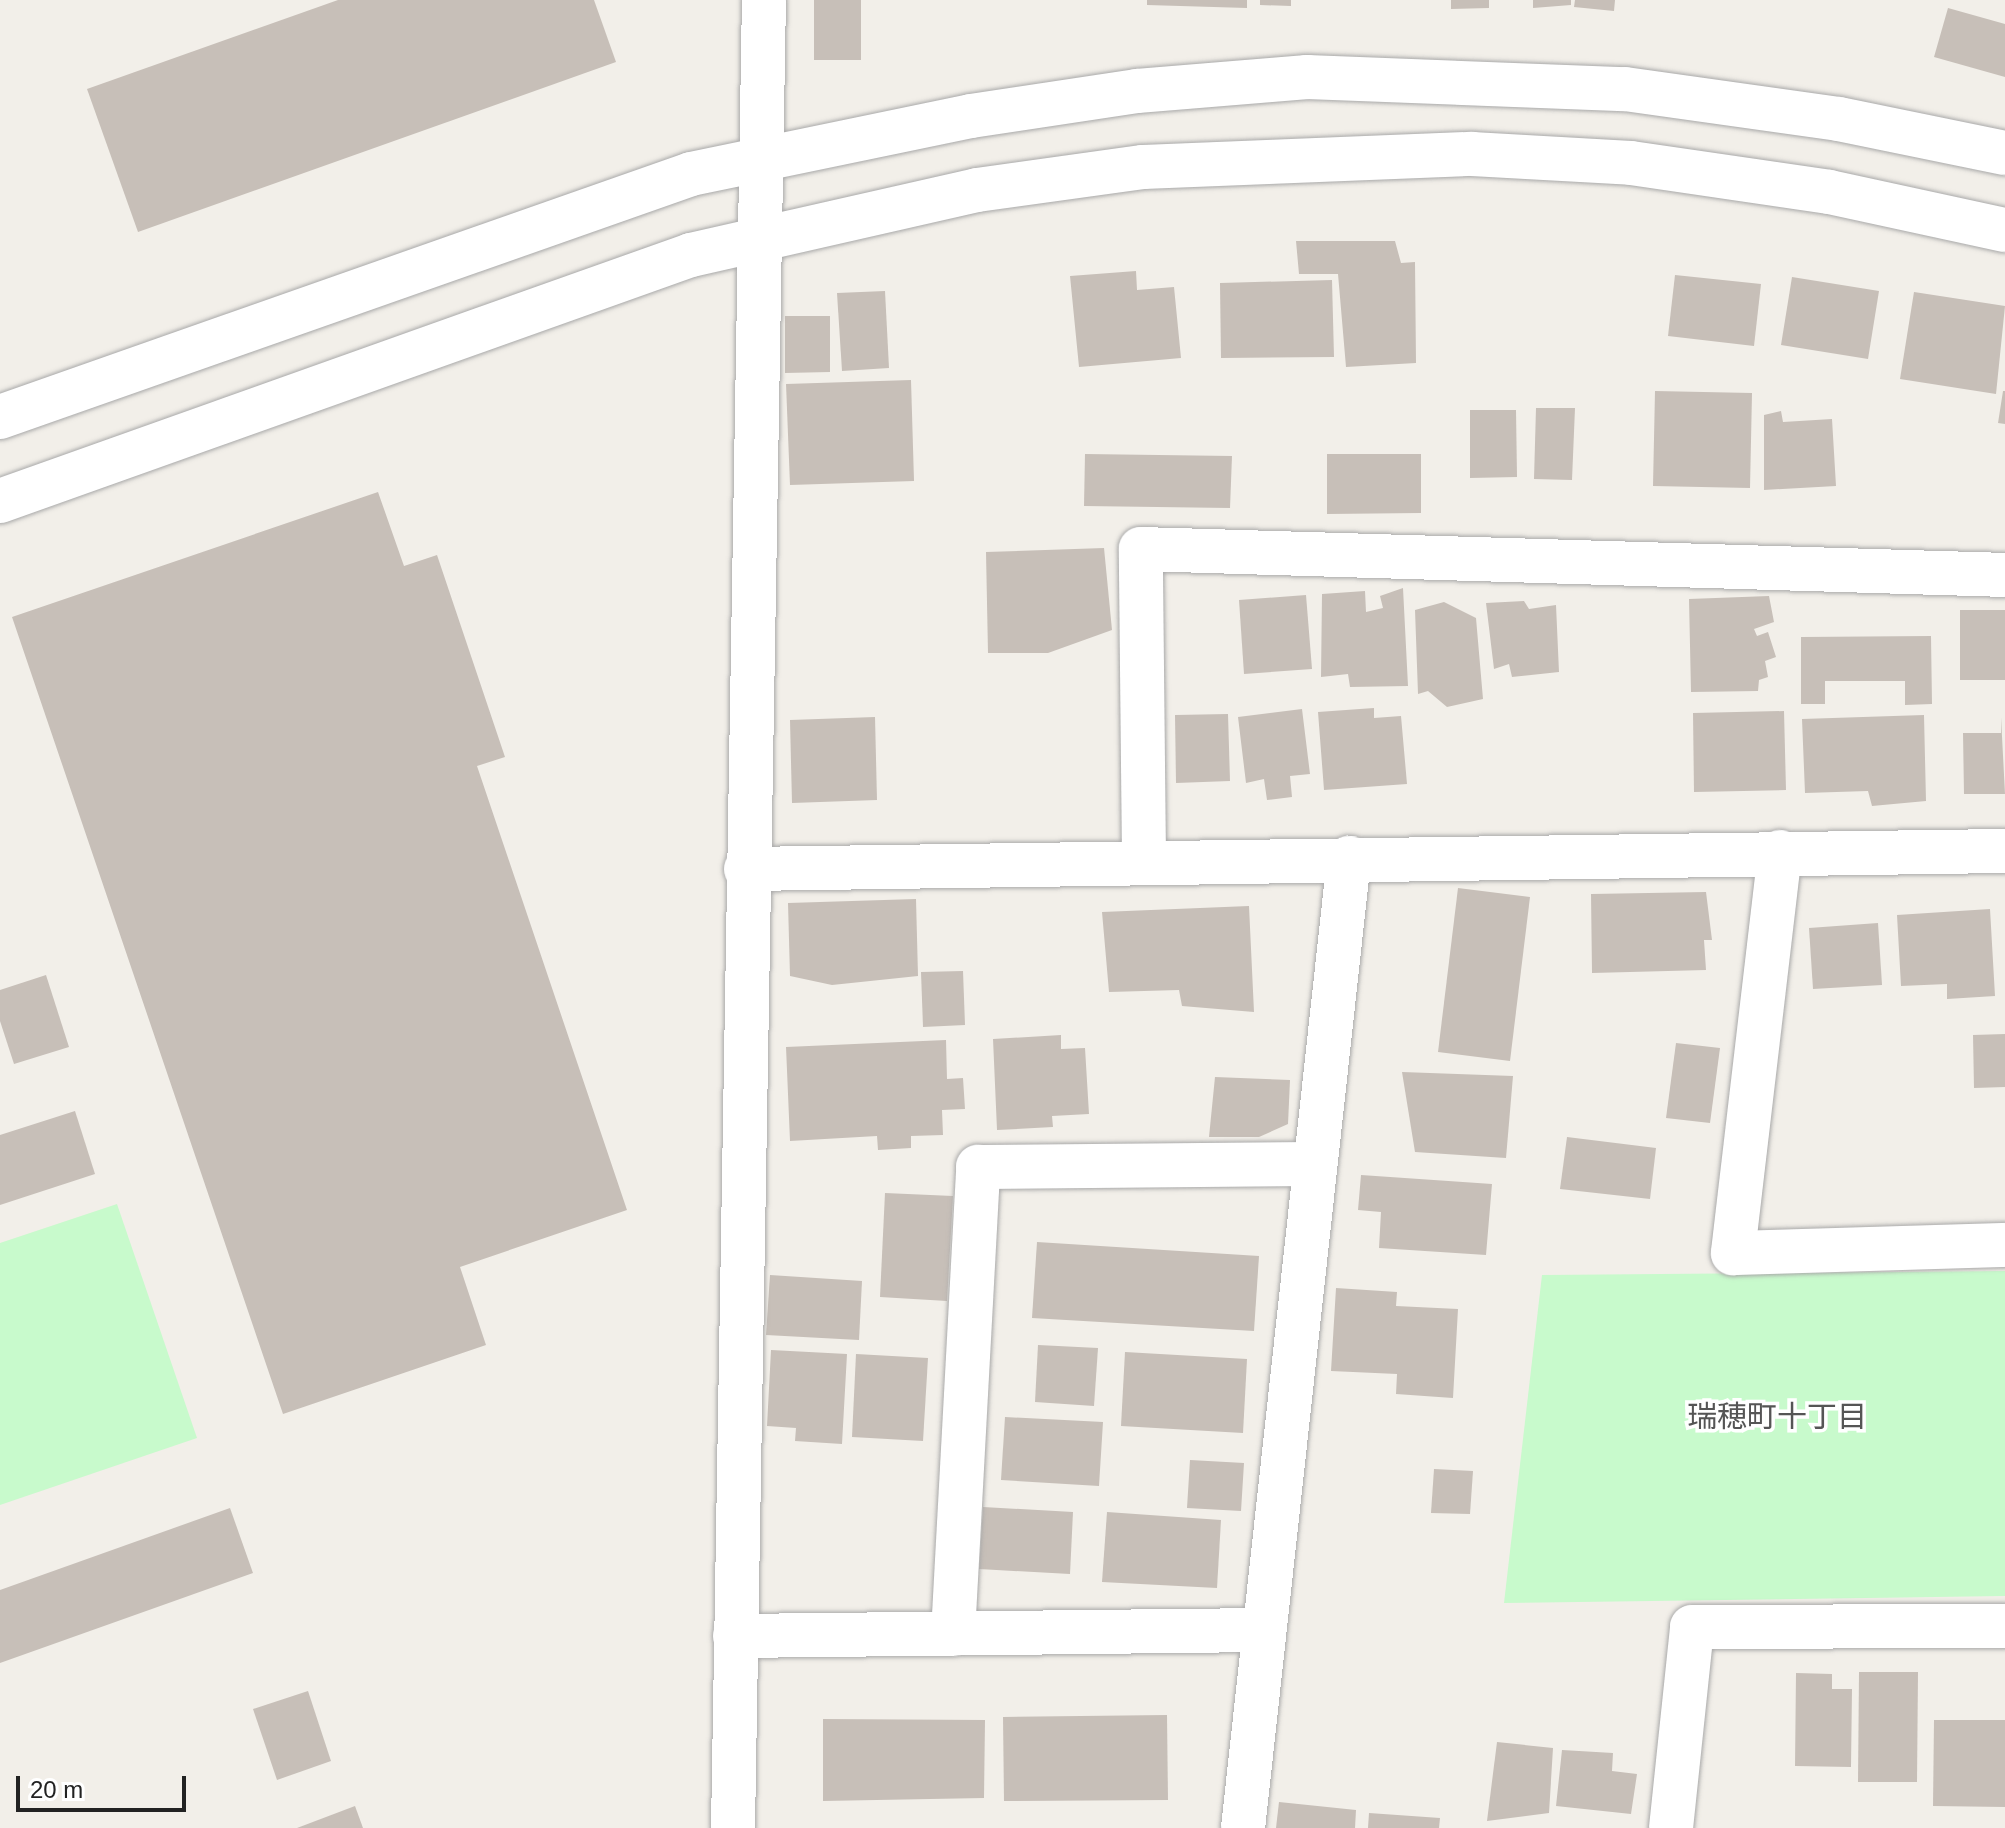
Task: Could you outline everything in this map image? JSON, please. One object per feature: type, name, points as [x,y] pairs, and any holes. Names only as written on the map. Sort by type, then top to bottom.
[{"type":"street","points":[[733,1828],[746,869],[764,0]]},
{"type":"street","points":[[0,417],[691,174],[760,158],[1107,95],[1307,77],[1625,89],[1839,119],[2005,153]]},
{"type":"street","points":[[0,501],[757,238],[977,190],[1143,167],[1456,154],[1631,163],[1829,192],[2005,230]]},
{"type":"street","points":[[1144,859],[1141,549],[2005,575]]},
{"type":"street","points":[[746,869],[1144,859],[2005,851]]},
{"type":"street","points":[[1780,852],[1733,1253],[2005,1245]]},
{"type":"street","points":[[1243,1828],[1349,858]]},
{"type":"street","points":[[953,1634],[978,1167],[1315,1164]]},
{"type":"street","points":[[1671,1828],[1692,1627],[2005,1626]]},
{"type":"street","points":[[735,1636],[1264,1630]]},
{"type":"green space","points":[[117,1204],[197,1438],[0,1505],[0,1243]]},
{"type":"green space","points":[[2005,1271],[2005,1596],[1504,1603],[1542,1275]]},
{"type":"building","points":[[338,0],[594,0],[616,62],[138,232],[87,89]]},
{"type":"building","points":[[814,0],[861,0],[861,60],[814,60]]},
{"type":"building","points":[[1147,0],[1247,0],[1247,8],[1147,5]]},
{"type":"building","points":[[1260,0],[1291,0],[1291,6],[1260,5]]},
{"type":"building","points":[[1451,0],[1489,0],[1489,8],[1451,9]]},
{"type":"building","points":[[1533,0],[1571,0],[1571,5],[1533,8]]},
{"type":"building","points":[[1575,0],[1615,0],[1614,11],[1574,7]]},
{"type":"building","points":[[1948,8],[2005,24],[2005,77],[1934,57]]},
{"type":"building","points":[[1296,241],[1395,241],[1401,263],[1415,262],[1416,363],[1346,367],[1338,274],[1299,274]]},
{"type":"building","points":[[1136,271],[1137,290],[1174,287],[1181,358],[1079,367],[1070,276]]},
{"type":"building","points":[[1675,275],[1761,284],[1754,346],[1668,336]]},
{"type":"building","points":[[1792,277],[1879,291],[1868,359],[1781,345]]},
{"type":"building","points":[[1332,280],[1334,357],[1221,358],[1220,283]]},
{"type":"building","points":[[885,291],[889,368],[842,371],[837,293]]},
{"type":"building","points":[[1914,292],[2005,306],[1996,394],[1900,379]]},
{"type":"building","points":[[785,316],[830,316],[830,372],[785,373]]},
{"type":"building","points":[[911,380],[914,481],[790,485],[786,384]]},
{"type":"building","points":[[1655,391],[1752,393],[1750,488],[1653,486]]},
{"type":"building","points":[[2005,391],[2005,424],[1998,423]]},
{"type":"building","points":[[1536,408],[1575,408],[1572,480],[1534,479]]},
{"type":"building","points":[[1470,410],[1516,410],[1517,477],[1470,478]]},
{"type":"building","points":[[1781,411],[1783,422],[1832,419],[1836,486],[1764,490],[1764,415]]},
{"type":"building","points":[[1085,454],[1232,456],[1230,508],[1084,506]]},
{"type":"building","points":[[1327,454],[1421,454],[1421,513],[1327,514]]},
{"type":"building","points":[[378,492],[404,566],[437,555],[505,757],[477,766],[627,1210],[460,1267],[486,1345],[283,1414],[12,617]]},
{"type":"building","points":[[1104,548],[1112,630],[1048,653],[988,653],[986,552]]},
{"type":"building","points":[[1403,588],[1408,686],[1350,687],[1348,674],[1321,677],[1322,594],[1365,591],[1366,612],[1383,608],[1380,596]]},
{"type":"building","points":[[1306,595],[1312,669],[1244,674],[1239,600]]},
{"type":"building","points":[[1769,596],[1774,622],[1754,629],[1757,636],[1768,632],[1776,657],[1765,661],[1768,677],[1759,680],[1758,691],[1691,692],[1689,599]]},
{"type":"building","points":[[1524,601],[1529,609],[1556,605],[1559,672],[1512,677],[1509,664],[1494,669],[1486,603]]},
{"type":"building","points":[[1444,602],[1476,618],[1483,699],[1447,707],[1428,691],[1418,694],[1415,610]]},
{"type":"building","points":[[1960,610],[2005,610],[2005,680],[1960,680]]},
{"type":"building","points":[[1931,636],[1932,704],[1905,705],[1905,681],[1825,681],[1825,704],[1801,704],[1801,637]]},
{"type":"building","points":[[1374,708],[1374,718],[1401,716],[1407,784],[1324,790],[1318,712]]},
{"type":"building","points":[[1302,709],[1310,774],[1290,776],[1292,797],[1267,800],[1264,779],[1246,783],[1238,717]]},
{"type":"building","points":[[1784,711],[1786,790],[1694,792],[1693,713]]},
{"type":"building","points":[[1228,714],[1230,781],[1176,783],[1175,715]]},
{"type":"building","points":[[1924,715],[1926,801],[1872,806],[1868,791],[1805,793],[1802,719]]},
{"type":"building","points":[[875,717],[877,800],[792,803],[790,720]]},
{"type":"building","points":[[2001,717],[2005,794],[1964,794],[1963,733],[2001,733]]},
{"type":"building","points":[[1458,888],[1530,897],[1510,1061],[1438,1052]]},
{"type":"building","points":[[1706,892],[1712,940],[1704,940],[1706,970],[1592,973],[1591,894]]},
{"type":"building","points":[[916,899],[918,976],[832,985],[790,976],[788,903]]},
{"type":"building","points":[[1249,906],[1254,1012],[1182,1006],[1179,990],[1109,992],[1102,912]]},
{"type":"building","points":[[1990,909],[1995,996],[1947,999],[1947,984],[1901,986],[1897,915]]},
{"type":"building","points":[[1878,923],[1882,985],[1813,989],[1809,928]]},
{"type":"building","points":[[963,971],[965,1025],[923,1027],[921,972]]},
{"type":"building","points":[[46,975],[69,1047],[14,1064],[0,1021],[0,990]]},
{"type":"building","points":[[2005,1034],[2005,1087],[1974,1088],[1973,1035]]},
{"type":"building","points":[[1061,1035],[1061,1049],[1085,1048],[1089,1114],[1052,1116],[1053,1127],[997,1130],[993,1039]]},
{"type":"building","points":[[946,1040],[947,1079],[963,1078],[965,1109],[942,1110],[943,1135],[911,1136],[911,1148],[878,1150],[877,1136],[790,1141],[786,1047]]},
{"type":"building","points":[[1676,1043],[1720,1048],[1710,1123],[1666,1118]]},
{"type":"building","points":[[1402,1072],[1513,1076],[1506,1158],[1415,1152]]},
{"type":"building","points":[[1215,1077],[1290,1080],[1288,1124],[1259,1137],[1209,1137]]},
{"type":"building","points":[[75,1111],[95,1174],[0,1205],[0,1135]]},
{"type":"building","points":[[1567,1137],[1656,1148],[1650,1199],[1560,1189]]},
{"type":"building","points":[[1361,1175],[1492,1184],[1486,1255],[1379,1248],[1381,1212],[1358,1210]]},
{"type":"building","points":[[885,1193],[953,1196],[947,1301],[880,1297]]},
{"type":"building","points":[[1037,1242],[1259,1256],[1254,1331],[1032,1318]]},
{"type":"building","points":[[770,1275],[862,1281],[859,1340],[766,1335]]},
{"type":"building","points":[[1336,1288],[1397,1292],[1396,1306],[1458,1309],[1453,1398],[1396,1394],[1397,1374],[1331,1371]]},
{"type":"building","points":[[1038,1345],[1098,1348],[1094,1406],[1035,1402]]},
{"type":"building","points":[[771,1350],[847,1354],[842,1444],[795,1441],[796,1428],[767,1426]]},
{"type":"building","points":[[1125,1352],[1247,1359],[1243,1433],[1121,1426]]},
{"type":"building","points":[[856,1354],[928,1358],[923,1441],[852,1437]]},
{"type":"building","points":[[1005,1417],[1103,1422],[1099,1486],[1001,1480]]},
{"type":"building","points":[[1190,1460],[1244,1463],[1241,1511],[1187,1508]]},
{"type":"building","points":[[1434,1469],[1473,1471],[1470,1514],[1431,1513]]},
{"type":"building","points":[[983,1507],[1073,1512],[1070,1574],[979,1569]]},
{"type":"building","points":[[230,1508],[253,1573],[0,1663],[0,1590]]},
{"type":"building","points":[[1107,1512],[1221,1520],[1217,1588],[1102,1582]]},
{"type":"building","points":[[1859,1672],[1918,1672],[1917,1782],[1858,1782]]},
{"type":"building","points":[[1796,1673],[1832,1674],[1832,1689],[1852,1689],[1851,1767],[1795,1766]]},
{"type":"building","points":[[308,1691],[331,1761],[277,1780],[253,1709]]},
{"type":"building","points":[[1167,1715],[1168,1800],[1004,1801],[1003,1717]]},
{"type":"building","points":[[823,1719],[985,1720],[984,1798],[823,1801]]},
{"type":"building","points":[[1934,1720],[2005,1720],[2005,1807],[1933,1806]]},
{"type":"building","points":[[1497,1742],[1553,1748],[1549,1813],[1487,1821]]},
{"type":"building","points":[[1562,1750],[1613,1753],[1612,1771],[1637,1774],[1631,1814],[1556,1806]]},
{"type":"building","points":[[1279,1802],[1356,1810],[1355,1828],[1276,1828]]},
{"type":"building","points":[[355,1806],[363,1828],[297,1828]]},
{"type":"building","points":[[1369,1813],[1440,1818],[1439,1828],[1368,1828]]},
{"type":"district","name":"瑞穂町十丁目","points":[[1777,1417]]}]
